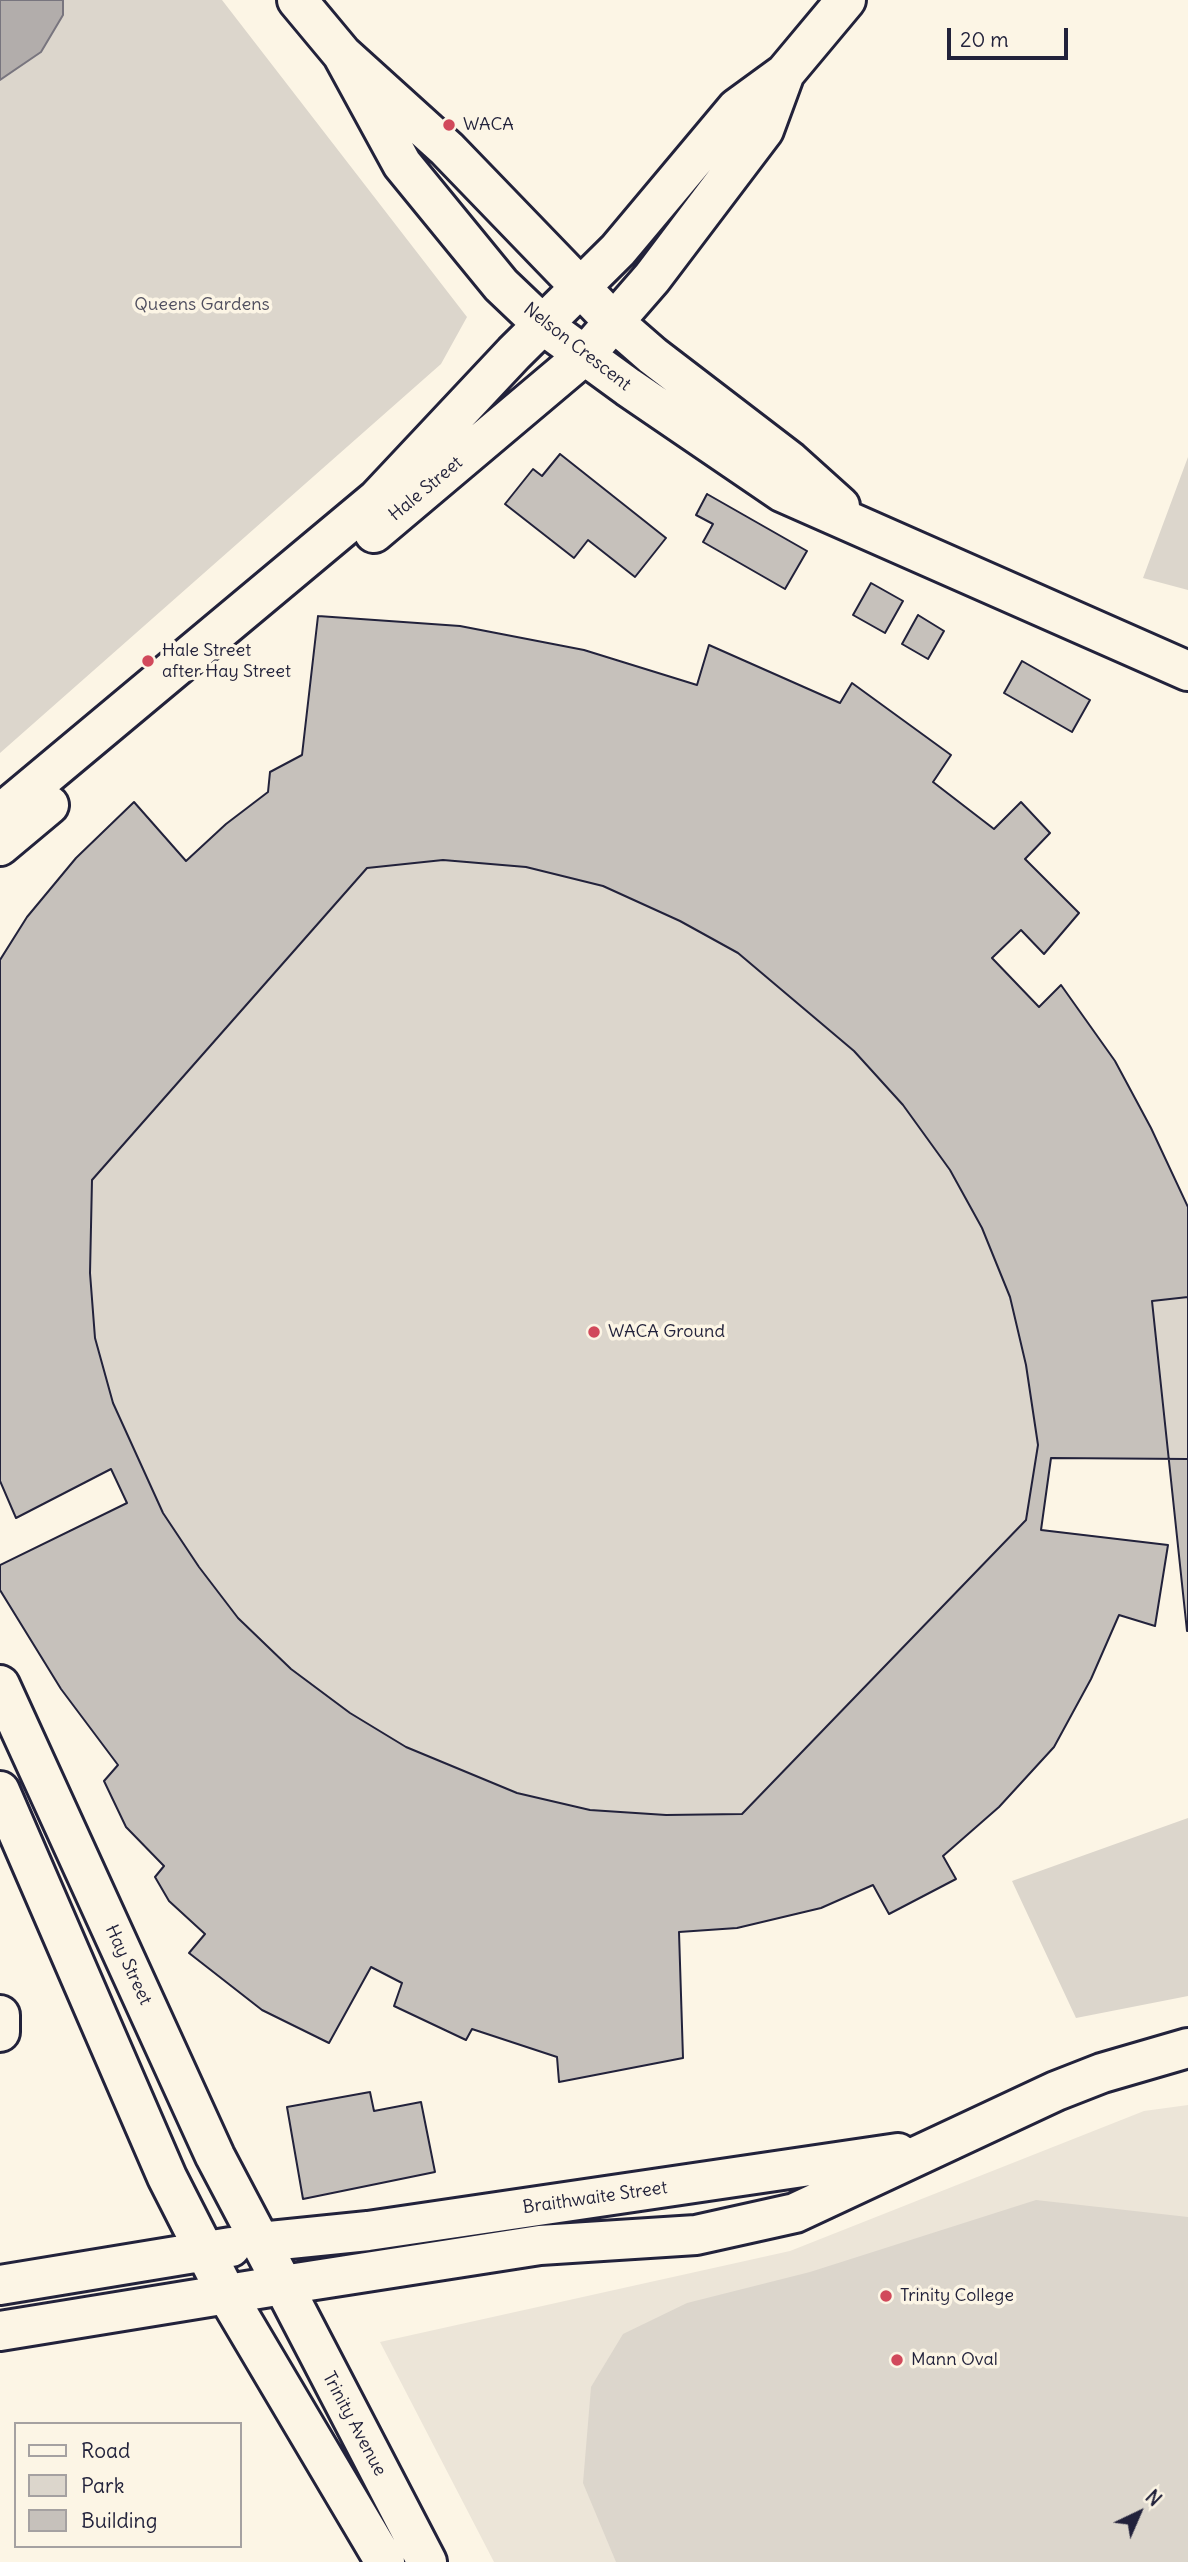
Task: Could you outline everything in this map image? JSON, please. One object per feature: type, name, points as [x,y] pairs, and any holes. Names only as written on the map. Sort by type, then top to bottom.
[{"type":"street","name":"Nelson Crescent","points":[[297,0],[342,54],[447,149],[614,322],[653,356],[790,461],[862,526]]},
{"type":"street","name":"Hale Street","points":[[0,814],[377,499],[543,325],[582,290],[737,108],[785,73],[846,0]]},
{"type":"street","name":"Nelson Crescent","points":[[342,54],[402,164],[501,285],[543,325],[782,492],[1149,651],[1187,670]]},
{"type":"street","name":"Hale Street","points":[[0,846],[585,355],[652,278],[764,130],[785,73]]},
{"type":"street","name":"Hay Street","points":[[0,1685],[215,2156],[283,2286]]},
{"type":"street","points":[[0,1791],[167,2177],[227,2295],[385,2562]]},
{"type":"street","points":[[0,2015],[0,2032]]},
{"type":"street","name":"Braithwaite Street","points":[[283,2286],[540,2245],[696,2235],[795,2214],[866,2182],[928,2149],[1102,2073],[1188,2048]]},
{"type":"street","name":"Braithwaite Street","points":[[260,2242],[368,2231],[928,2149]]},
{"type":"street","points":[[0,2285],[260,2242]]},
{"type":"street","points":[[0,2331],[283,2286]]},
{"type":"street","name":"Trinity Avenue","points":[[283,2286],[427,2562]]},
{"type":"shaded area","points":[[0,0],[63,0],[63,15],[41,52],[0,80]]},
{"type":"shaded area","name":"Mann Oval","points":[[1188,2105],[1188,2562],[494,2562],[380,2342],[790,2251],[1144,2111]]},
{"type":"green space","name":"Queens Gardens","points":[[0,0],[222,0],[467,317],[441,364],[0,753]]},
{"type":"green space","points":[[1188,457],[1188,590],[1143,578]]},
{"type":"green space","name":"WACA Ground","points":[[318,616],[460,626],[584,650],[696,685],[709,645],[840,702],[852,683],[951,755],[934,782],[993,828],[1021,802],[1050,833],[1026,859],[1079,913],[1044,954],[1020,930],[992,958],[1039,1007],[1061,985],[1115,1062],[1151,1128],[1188,1207],[1188,1459],[1051,1458],[1041,1529],[1168,1545],[1155,1626],[1119,1615],[1091,1679],[1054,1747],[999,1807],[943,1856],[956,1879],[889,1914],[873,1885],[821,1908],[737,1928],[679,1932],[683,2058],[559,2082],[557,2057],[473,2029],[466,2040],[394,2006],[402,1983],[371,1968],[329,2043],[262,2010],[189,1953],[205,1934],[169,1901],[155,1877],[163,1866],[126,1827],[104,1781],[118,1765],[61,1689],[0,1590],[0,1565],[126,1503],[111,1470],[16,1518],[0,1481],[0,960],[27,917],[76,858],[134,802],[186,861],[268,792],[270,772],[302,755]]},
{"type":"green space","points":[[1188,1818],[1188,1996],[1076,2018],[1012,1881]]},
{"type":"green space","name":"Mann Oval","points":[[1036,2200],[1188,2217],[1188,2562],[616,2562],[583,2483],[591,2387],[623,2334],[687,2303],[810,2272]]},
{"type":"building","points":[[560,454],[666,538],[635,577],[588,540],[574,558],[505,504],[533,469],[542,476]]},
{"type":"building","points":[[707,494],[807,551],[785,589],[703,542],[713,524],[696,515]]},
{"type":"building","points":[[871,583],[903,601],[885,633],[853,615]]},
{"type":"building","points":[[918,615],[944,631],[928,659],[902,644]]},
{"type":"building","points":[[318,616],[460,626],[584,650],[697,685],[709,645],[840,703],[852,683],[951,755],[933,782],[994,829],[1021,802],[1050,833],[1025,859],[1079,913],[1044,954],[1021,930],[992,958],[1039,1007],[1061,985],[1115,1061],[1151,1128],[1188,1207],[1188,1459],[1051,1458],[1041,1530],[1168,1545],[1155,1626],[1119,1615],[1091,1679],[1054,1747],[999,1807],[943,1856],[956,1879],[889,1914],[873,1885],[821,1908],[737,1928],[679,1932],[683,2058],[559,2082],[557,2057],[472,2029],[466,2040],[394,2006],[402,1983],[371,1967],[329,2043],[262,2010],[189,1953],[205,1934],[169,1901],[155,1877],[164,1866],[126,1827],[104,1781],[118,1765],[61,1689],[0,1590],[0,1565],[127,1503],[111,1469],[16,1518],[0,1481],[0,960],[27,917],[76,858],[134,802],[186,861],[226,824],[268,792],[270,772],[302,755]],"holes":[[[443,860],[526,867],[603,886],[680,921],[738,953],[854,1051],[903,1105],[950,1170],[982,1228],[1010,1297],[1026,1365],[1038,1445],[1026,1520],[742,1814],[666,1815],[590,1810],[517,1793],[406,1747],[350,1713],[291,1669],[238,1618],[199,1567],[163,1513],[113,1403],[95,1338],[90,1273],[92,1180],[367,868]]]},
{"type":"building","points":[[1022,661],[1090,700],[1072,732],[1004,693]]},
{"type":"building","points":[[1188,1297],[1188,1631],[1187,1631],[1152,1301]]},
{"type":"building","points":[[370,2092],[374,2111],[421,2102],[435,2172],[303,2199],[287,2107]]},
{"type":"place","name":"WACA","points":[[449,125]]},
{"type":"place","name":"Hale Street after Hay Street","points":[[148,661]]},
{"type":"place","name":"WACA Ground","points":[[594,1332]]},
{"type":"place","name":"Trinity College","points":[[886,2296]]},
{"type":"place","name":"Mann Oval","points":[[897,2360]]}]
